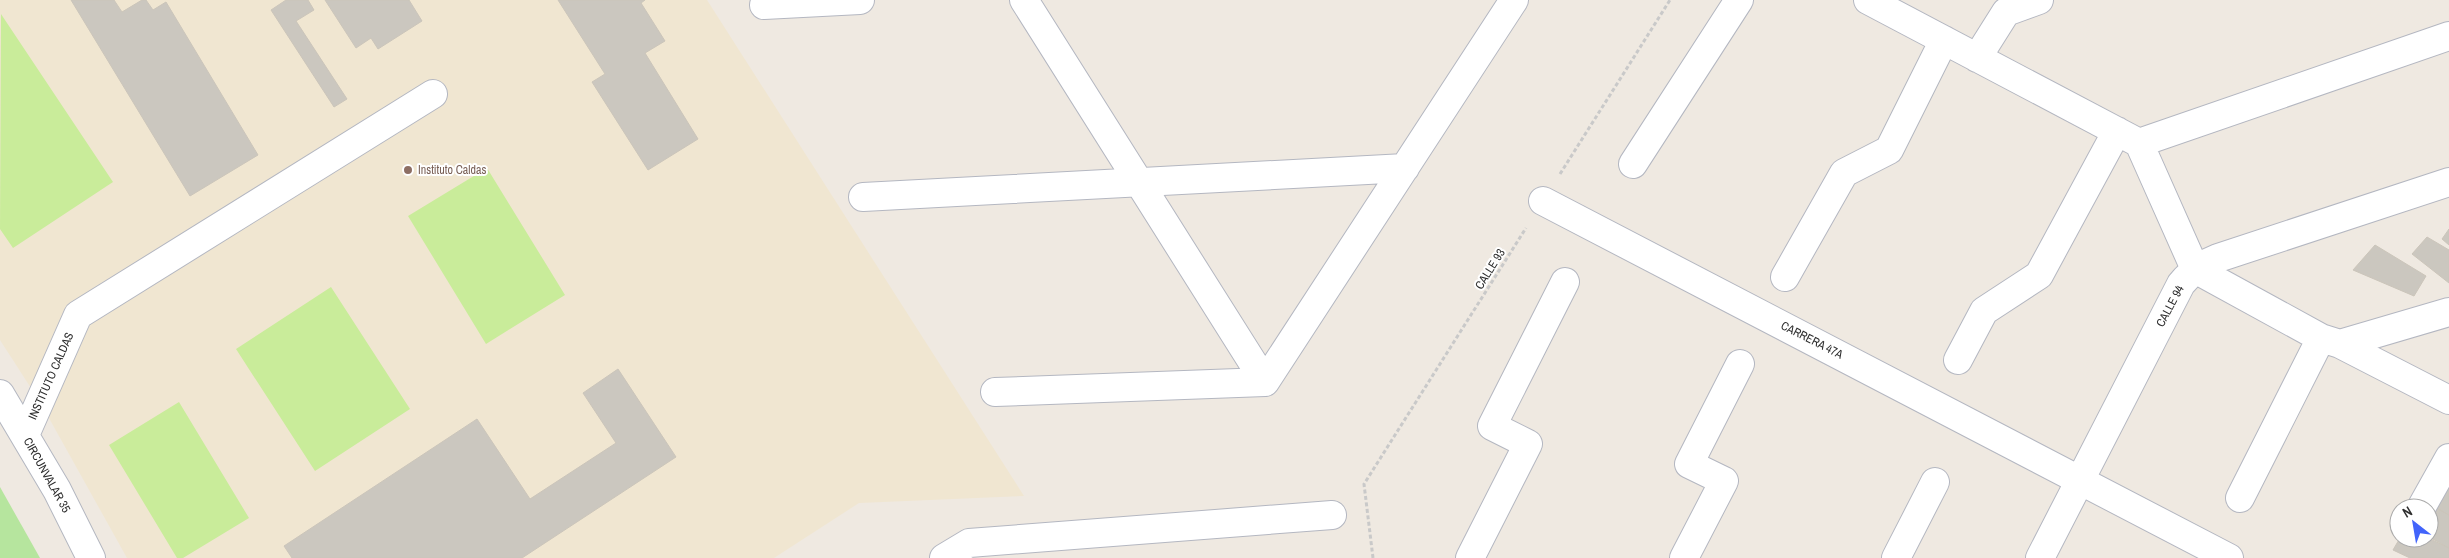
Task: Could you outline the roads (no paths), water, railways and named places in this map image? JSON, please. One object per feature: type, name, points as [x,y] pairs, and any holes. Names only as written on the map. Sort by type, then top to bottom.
[{"type":"street","points":[[764,5],[860,0]]},
{"type":"street","points":[[1024,0],[1266,382]]},
{"type":"street","points":[[1266,382],[1514,0]]},
{"type":"street","points":[[1633,164],[1740,0]]},
{"type":"street","points":[[1868,0],[2128,137],[2196,269],[2330,341],[2449,400]]},
{"type":"street","points":[[1977,58],[2006,12],[2039,0]]},
{"type":"street","points":[[1958,360],[1984,310],[2038,276],[2128,137],[2449,36]]},
{"type":"street","points":[[1785,276],[1844,173],[1889,150],[1944,40]]},
{"type":"street","name":"INSTITUTO CALDAS","points":[[25,435],[78,315],[433,94]]},
{"type":"street","points":[[863,197],[1405,168]]},
{"type":"street","name":"CALLE 94","points":[[2040,558],[2181,284],[2196,269],[2218,258],[2449,182]]},
{"type":"street","name":"CARRERA 47A","points":[[1543,201],[2229,558]]},
{"type":"street","points":[[1470,558],[1528,444],[1492,426],[1565,282]]},
{"type":"street","points":[[2240,498],[2330,341],[2449,312]]},
{"type":"street","points":[[1684,558],[1724,481],[1689,464],[1740,364]]},
{"type":"street","points":[[995,392],[1266,382]]},
{"type":"street","name":"CIRCUNVALAR 35","points":[[0,394],[25,435],[91,558]]},
{"type":"street","points":[[2427,498],[2449,458]]},
{"type":"street","points":[[1896,558],[1935,482]]},
{"type":"street","points":[[944,558],[969,543],[1332,515]]},
{"type":"place","name":"Instituto Caldas","points":[[408,170]]}]
